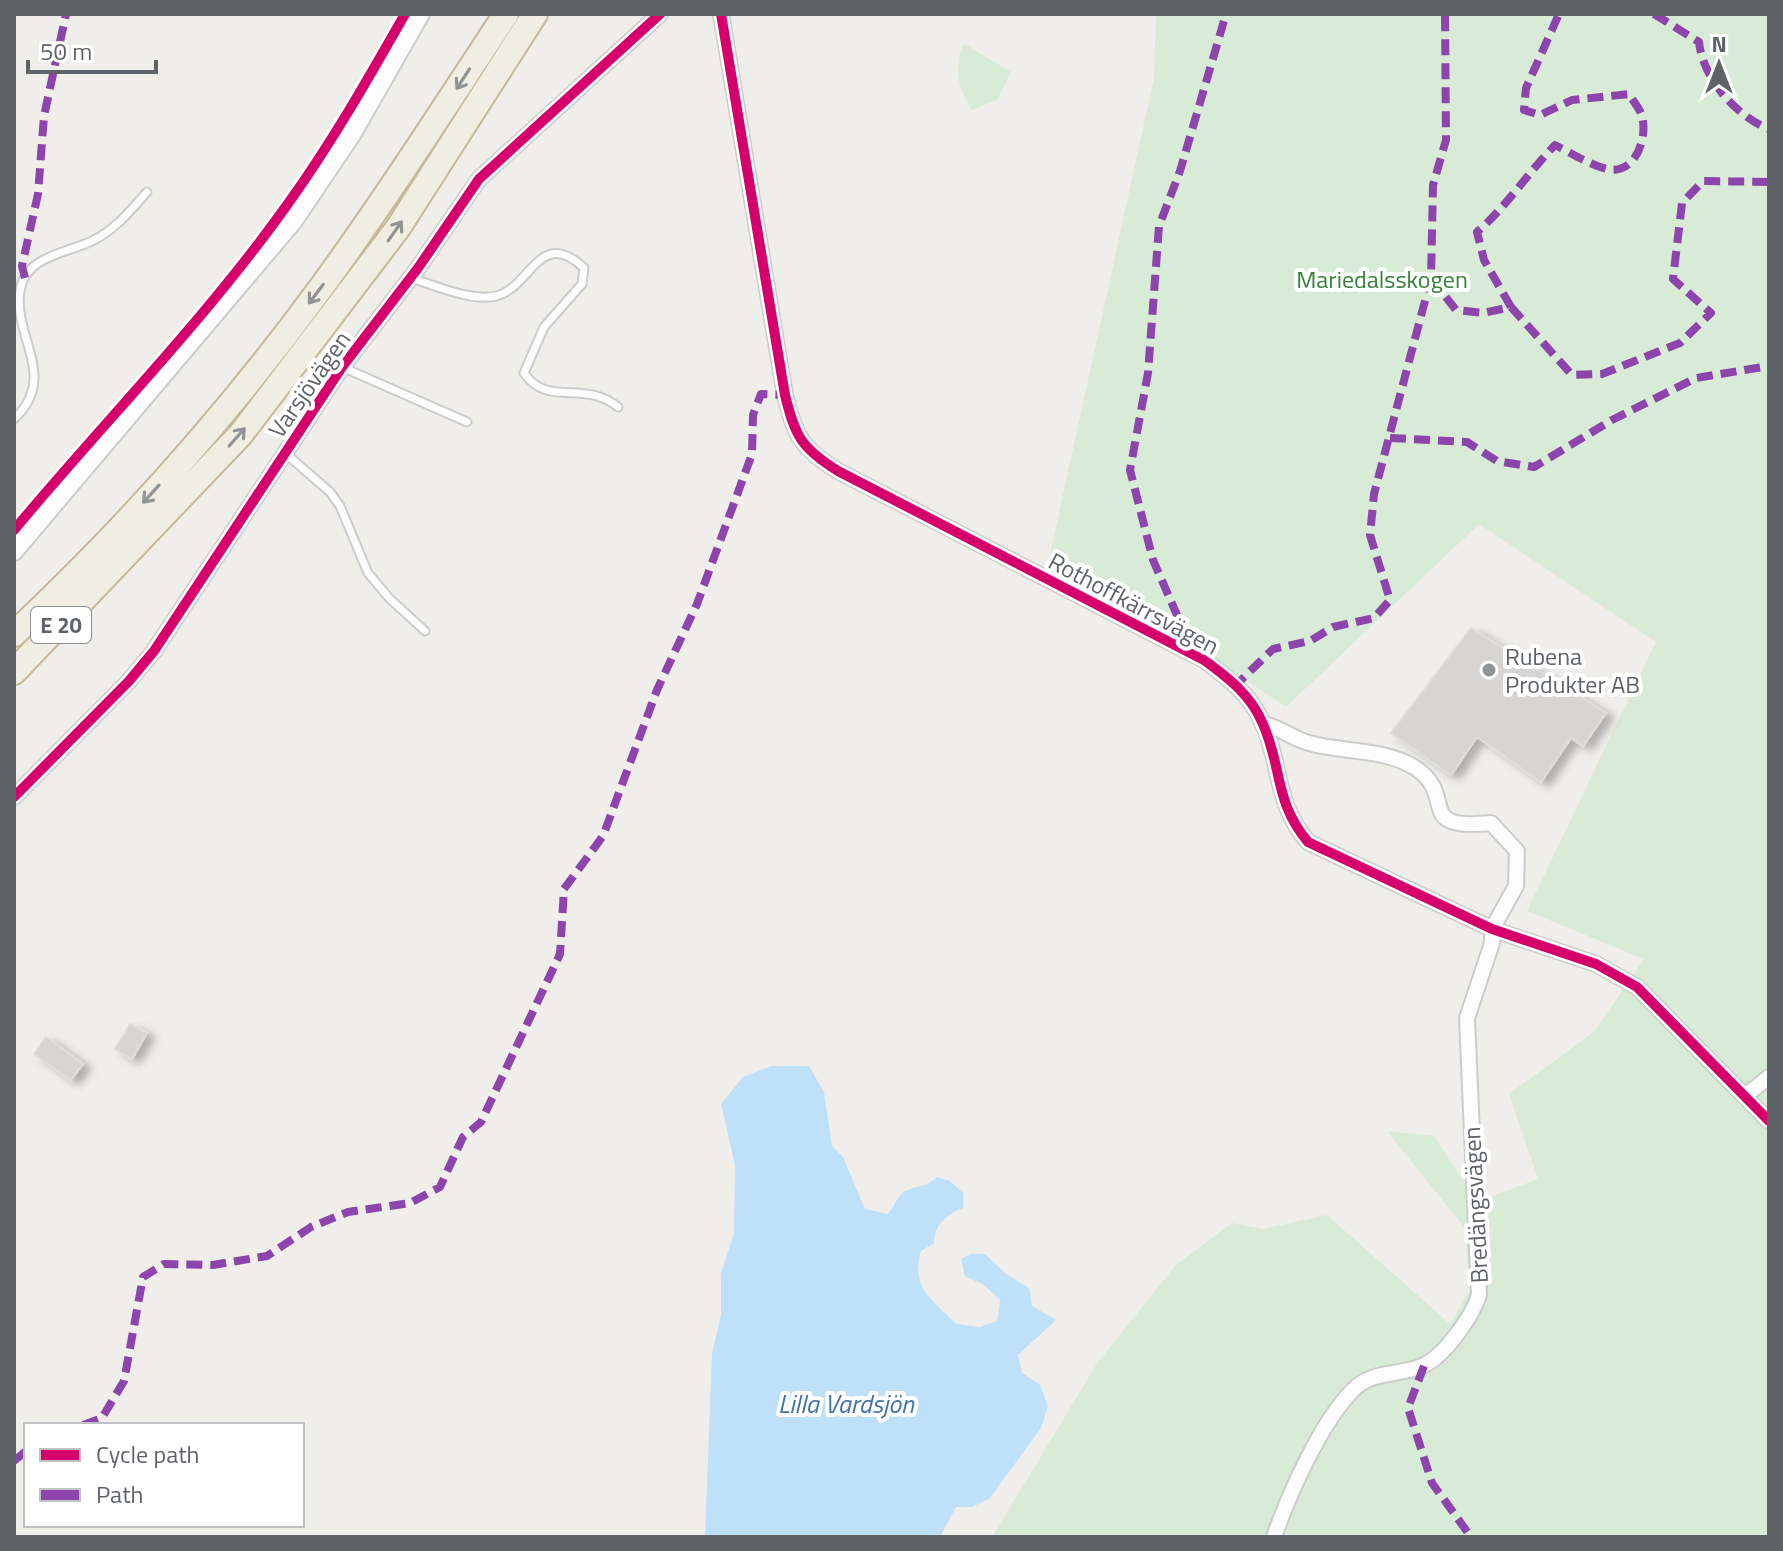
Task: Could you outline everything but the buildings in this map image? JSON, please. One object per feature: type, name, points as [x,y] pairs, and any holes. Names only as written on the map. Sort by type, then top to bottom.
[{"type":"highway","name":"E 20","points":[[14,634],[126,522],[208,432],[266,360],[391,189],[506,14]]},
{"type":"highway","name":"E 20","points":[[14,672],[241,434],[398,228],[535,14]]},
{"type":"street","points":[[14,552],[294,221],[352,135],[421,14]]},
{"type":"street","name":"Varsjövägen","points":[[14,797],[129,681],[154,651],[342,367],[410,278],[479,179],[499,157],[660,14]]},
{"type":"street","name":"Rothoffkärrsvägen","points":[[721,14],[785,395],[792,425],[804,447],[838,471],[1204,660],[1237,684],[1264,724],[1286,810],[1308,842],[1492,929],[1596,964],[1637,987],[1769,1121]]},
{"type":"street","name":"Bredängsvägen","points":[[1264,724],[1277,727],[1306,743],[1401,761],[1419,770],[1429,782],[1444,817],[1459,827],[1491,823],[1517,851],[1516,886],[1492,929],[1492,943],[1467,1018],[1466,1051],[1477,1179],[1479,1295],[1474,1311],[1455,1337],[1424,1366],[1369,1379],[1353,1390],[1319,1440],[1274,1537]]},
{"type":"street","points":[[1746,1095],[1769,1077]]},
{"type":"lane","points":[[14,419],[27,407],[34,389],[32,358],[21,307],[20,291],[25,278],[39,262],[92,241],[118,224],[147,192]]},
{"type":"lane","points":[[410,278],[483,298],[501,295],[536,261],[557,253],[572,257],[584,268],[582,284],[544,327],[524,373],[533,386],[554,393],[584,391],[603,395],[618,407]]},
{"type":"lane","points":[[342,367],[467,422]]},
{"type":"lane","points":[[285,453],[330,492],[340,506],[368,573],[390,599],[425,631]]},
{"type":"green space","name":"Mariedalsskogen","points":[[1156,14],[1769,14],[1769,1537],[992,1537],[1098,1362],[1176,1265],[1232,1223],[1263,1229],[1327,1215],[1450,1324],[1471,1289],[1464,1227],[1387,1131],[1434,1136],[1477,1202],[1538,1179],[1509,1094],[1594,1032],[1644,959],[1527,911],[1656,642],[1479,524],[1286,707],[1177,634],[1049,559],[1154,78]]},
{"type":"green space","points":[[963,43],[1011,72],[998,99],[972,110],[958,78],[958,61]]},
{"type":"water","name":"Lilla Vardsjön","points":[[771,1066],[809,1066],[824,1092],[832,1146],[843,1157],[865,1209],[887,1214],[904,1192],[937,1177],[950,1181],[963,1193],[963,1208],[942,1221],[934,1243],[921,1251],[918,1264],[918,1274],[925,1292],[956,1324],[980,1327],[997,1321],[1000,1300],[984,1285],[965,1276],[961,1259],[971,1254],[985,1254],[1005,1273],[1029,1288],[1032,1306],[1056,1320],[1018,1355],[1022,1373],[1040,1385],[1048,1406],[1041,1428],[989,1499],[972,1507],[956,1507],[940,1537],[705,1537],[712,1354],[721,1315],[721,1274],[734,1233],[735,1165],[721,1104],[743,1077]]},
{"type":"marked path","points":[[25,278],[22,266],[38,194],[44,116],[66,14]]},
{"type":"marked path","points":[[1207,654],[1184,631],[1153,560],[1130,470],[1148,373],[1159,226],[1180,171],[1226,14]]},
{"type":"marked path","points":[[1233,680],[1237,684],[1273,649],[1310,641],[1333,627],[1374,618],[1390,600],[1370,535],[1374,494],[1431,278],[1433,185],[1446,140],[1445,14]]},
{"type":"marked path","points":[[1511,307],[1484,260],[1477,232],[1555,145],[1594,165],[1617,169],[1632,161],[1643,135],[1642,116],[1629,94],[1572,100],[1540,115],[1524,110],[1526,88],[1559,14]]},
{"type":"marked path","points":[[1654,14],[1699,42],[1707,69],[1723,94],[1733,106],[1769,129]]},
{"type":"marked path","points":[[1431,278],[1456,310],[1483,313],[1511,307],[1572,375],[1602,374],[1680,343],[1711,313],[1673,279],[1682,203],[1703,181],[1769,182]]},
{"type":"marked path","points":[[1390,438],[1467,442],[1497,461],[1534,467],[1612,420],[1696,378],[1769,366]]},
{"type":"marked path","points":[[88,1423],[102,1418],[124,1381],[143,1277],[164,1264],[213,1265],[267,1256],[311,1227],[348,1212],[410,1203],[440,1187],[463,1137],[481,1122],[560,954],[564,889],[603,836],[657,690],[697,604],[752,454],[753,415],[761,394],[785,395]]},
{"type":"marked path","points":[[1424,1366],[1408,1408],[1432,1483],[1471,1537]]},
{"type":"marked path","points":[[14,1461],[24,1453]]},
{"type":"cycle path","points":[[14,530],[255,248],[319,159],[405,14]]},
{"type":"cycle path","points":[[14,797],[129,681],[154,651],[342,367],[418,268],[479,179],[660,14]]},
{"type":"cycle path","points":[[721,14],[785,395],[796,431],[808,448],[838,471],[1204,660],[1238,687],[1257,712],[1269,738],[1289,812],[1308,842],[1492,929],[1596,964],[1637,987],[1769,1121]]},
{"type":"place","name":"Rubena Produkter AB","points":[[1489,670]]}]
